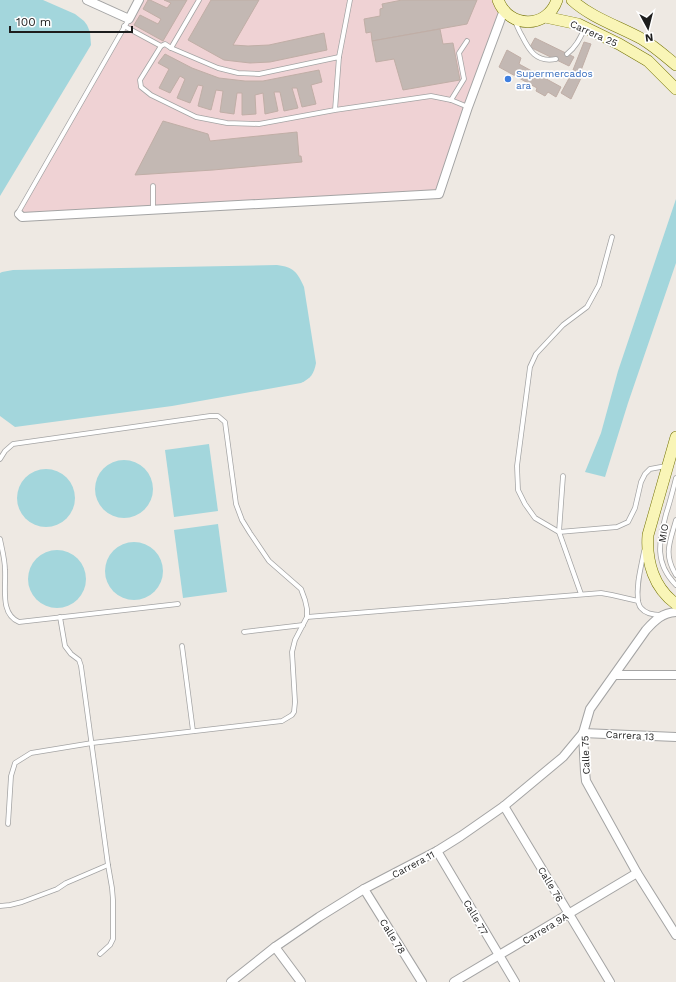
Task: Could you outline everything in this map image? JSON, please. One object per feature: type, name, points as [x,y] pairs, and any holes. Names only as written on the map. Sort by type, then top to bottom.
[{"type":"main road","points":[[498,0],[504,10],[515,19]]},
{"type":"main road","points":[[545,17],[553,10],[557,0]]},
{"type":"main road","name":"Carrera 25","points":[[572,0],[581,8],[643,40],[664,54],[676,65]]},
{"type":"main road","name":"Carrera 25","points":[[515,19],[530,22],[545,17],[578,24],[619,44],[648,61],[673,85]]},
{"type":"main road","points":[[676,437],[648,535],[647,552],[654,577],[662,591],[676,604]]},
{"type":"street","points":[[87,0],[129,19],[139,0]]},
{"type":"street","points":[[19,214],[22,217],[439,194],[468,107],[504,10]]},
{"type":"street","points":[[662,615],[670,612],[676,612]]},
{"type":"street","name":"Calle 75","points":[[662,615],[646,630],[590,709],[584,732],[585,772],[586,781],[637,873],[676,935]]},
{"type":"street","points":[[615,675],[676,675]]},
{"type":"street","name":"Carrera 13","points":[[584,732],[676,737]]},
{"type":"street","name":"Carrera 11","points":[[231,982],[275,947],[319,917],[364,889],[437,851],[504,806],[563,757],[584,732]]},
{"type":"street","name":"Calle 76","points":[[504,806],[610,982]]},
{"type":"street","name":"Calle 77","points":[[437,851],[498,956],[515,982]]},
{"type":"street","name":"Carrera 9A","points":[[454,982],[637,873]]},
{"type":"street","name":"Calle 78","points":[[364,889],[422,982]]},
{"type":"street","points":[[275,947],[301,982]]},
{"type":"lane","points":[[171,48],[199,0]]},
{"type":"lane","points":[[335,110],[339,57],[350,0]]},
{"type":"lane","points":[[19,214],[19,211],[129,19]]},
{"type":"lane","points":[[515,19],[516,25],[530,51],[547,60],[556,59]]},
{"type":"lane","points":[[124,26],[161,46],[165,44],[218,68],[238,74],[259,74],[339,57]]},
{"type":"lane","points":[[567,54],[579,41],[585,27]]},
{"type":"lane","points":[[451,100],[464,79],[459,52],[467,41]]},
{"type":"lane","points":[[161,46],[140,80],[140,87],[151,95],[196,117],[227,123],[259,124],[335,110],[432,96],[451,100],[468,107]]},
{"type":"lane","points":[[153,186],[153,210]]},
{"type":"lane","points":[[612,237],[599,285],[587,307],[563,325],[536,354],[530,367],[518,466],[518,490],[525,504],[535,518],[559,532],[617,527],[628,522],[635,508],[641,482],[645,474],[650,469],[668,466]]},
{"type":"lane","points":[[0,459],[5,451],[13,444],[218,416],[225,422],[236,504],[242,520],[269,561],[301,589],[307,609],[307,617],[295,640],[292,652],[295,702],[294,712],[292,715],[282,722],[92,743],[31,753],[15,763],[11,776],[8,824]]},
{"type":"lane","points":[[563,476],[559,532],[581,594]]},
{"type":"lane","name":"MIO","points":[[676,478],[661,534],[660,544],[662,562],[666,572],[676,585]]},
{"type":"lane","name":"MIO","points":[[676,520],[669,545],[668,557],[676,575]]},
{"type":"lane","points":[[648,535],[637,586],[638,601],[641,608],[654,615],[662,615]]},
{"type":"lane","points":[[0,539],[5,570],[2,603],[5,612],[12,620],[19,622],[178,604]]},
{"type":"lane","points":[[307,617],[601,593],[638,601]]},
{"type":"lane","points":[[60,618],[65,646],[71,654],[79,660],[81,666],[113,900],[113,939],[110,945],[100,954]]},
{"type":"lane","points":[[244,632],[303,625]]},
{"type":"lane","points":[[182,646],[193,731]]},
{"type":"lane","points":[[0,906],[22,902],[57,889],[66,883],[108,864]]},
{"type":"shaded area","points":[[139,0],[498,0],[502,7],[439,194],[19,214]]},
{"type":"water","points":[[0,0],[43,0],[75,14],[87,25],[90,32],[91,45],[0,196]]},
{"type":"water","points":[[676,199],[676,263],[628,403],[605,477],[585,472],[601,433],[618,371]]},
{"type":"water","points":[[277,265],[287,267],[294,271],[304,287],[316,363],[312,375],[301,383],[172,406],[15,427],[0,416],[0,273],[13,270]]},
{"type":"water","points":[[209,444],[218,511],[174,517],[165,450]]},
{"type":"water","points":[[118,460],[130,460],[145,468],[153,483],[153,495],[145,510],[130,518],[118,518],[103,510],[95,495],[95,483],[103,468]]},
{"type":"water","points":[[40,469],[52,469],[67,477],[75,492],[75,504],[67,519],[52,527],[40,527],[25,519],[17,504],[17,492],[25,477]]},
{"type":"water","points":[[218,524],[227,592],[183,598],[174,530]]},
{"type":"water","points":[[128,542],[140,542],[155,550],[163,565],[163,577],[155,592],[140,600],[128,600],[113,592],[105,577],[105,565],[113,550]]},
{"type":"water","points":[[51,550],[63,550],[78,558],[86,573],[86,585],[78,600],[63,608],[51,608],[36,600],[28,585],[28,573],[36,558]]},
{"type":"building","points":[[148,0],[167,8],[171,3],[164,0],[187,0],[163,41],[134,25],[140,15],[158,24],[161,19],[143,9]]},
{"type":"building","points":[[211,0],[259,0],[233,45],[269,45],[324,33],[327,50],[270,62],[250,63],[224,60],[188,40]]},
{"type":"building","points":[[402,0],[477,0],[467,24],[372,41],[371,32],[366,33],[364,19],[380,16],[380,9],[383,8],[382,4]]},
{"type":"building","points":[[440,29],[443,44],[453,43],[460,80],[403,90],[394,59],[376,62],[372,41]]},
{"type":"building","points":[[535,38],[574,57],[569,66],[530,47]]},
{"type":"building","points":[[584,42],[591,44],[580,73],[573,70]]},
{"type":"building","points":[[507,50],[521,58],[519,64],[561,87],[556,97],[548,92],[545,96],[536,91],[537,88],[499,67]]},
{"type":"building","points":[[165,54],[192,68],[219,78],[245,81],[263,81],[319,70],[322,82],[311,85],[316,104],[302,107],[297,88],[292,88],[298,108],[284,111],[280,92],[274,92],[278,111],[265,114],[263,93],[255,95],[256,114],[242,115],[242,93],[237,93],[234,114],[220,112],[223,91],[216,90],[211,110],[198,106],[203,86],[198,85],[190,103],[177,98],[185,79],[180,76],[170,93],[159,88],[169,69],[158,63]]},
{"type":"building","points":[[573,71],[582,76],[571,99],[561,93]]},
{"type":"building","points":[[163,121],[208,134],[210,141],[297,132],[299,156],[301,156],[302,162],[135,175]]},
{"type":"place","name":"Supermercados ara","points":[[508,79]]}]
